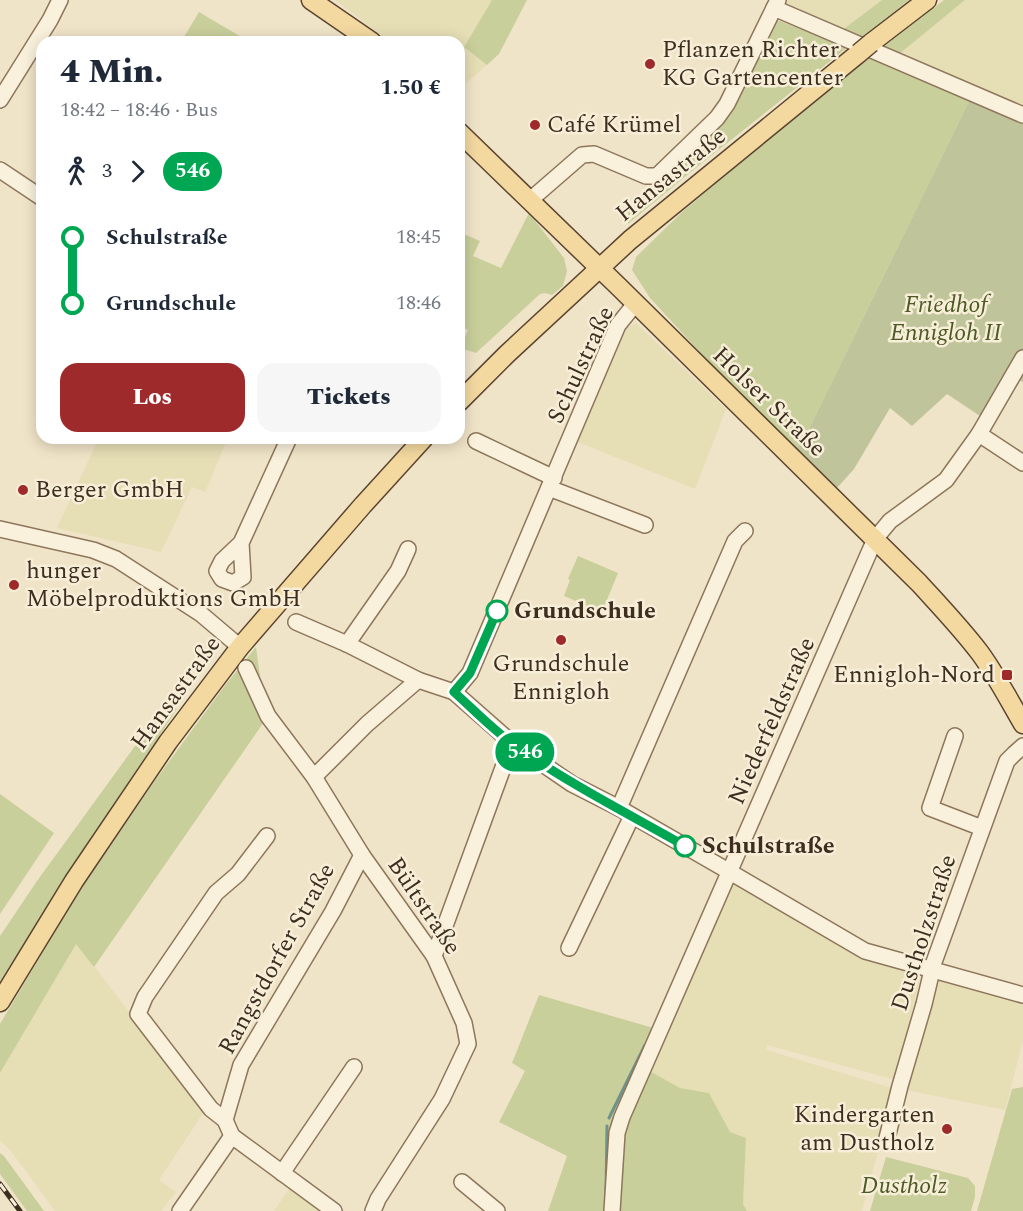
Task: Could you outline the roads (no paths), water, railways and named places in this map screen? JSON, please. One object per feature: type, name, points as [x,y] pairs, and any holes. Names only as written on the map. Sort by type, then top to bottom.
[{"type":"main road","points":[[311,0],[363,36]]},
{"type":"main road","name":"Hansastraße","points":[[465,396],[630,240],[927,0]]},
{"type":"main road","name":"Holser Straße","points":[[465,138],[919,583],[955,622],[984,659],[1021,716]]},
{"type":"main road","name":"Hansastraße","points":[[0,1002],[74,881],[168,742],[240,647],[419,444]]},
{"type":"street","points":[[40,36],[60,0]]},
{"type":"street","points":[[530,201],[582,155],[594,154],[646,177],[657,176],[717,118],[727,104],[776,4],[1023,115]]},
{"type":"street","points":[[0,100],[36,42]]},
{"type":"street","points":[[0,170],[36,194]]},
{"type":"street","name":"Schulstraße","points":[[454,692],[470,673],[618,325],[635,304]]},
{"type":"street","name":"Niederfeldstraße","points":[[612,1211],[618,1128],[875,539],[890,521],[946,480],[979,434],[1023,358]]},
{"type":"street","points":[[979,434],[1023,463]]},
{"type":"street","points":[[476,441],[551,483],[645,525]]},
{"type":"street","points":[[241,543],[286,444]]},
{"type":"street","points":[[0,529],[93,550],[116,559],[201,614],[240,647]]},
{"type":"street","points":[[569,948],[735,541],[745,531]]},
{"type":"street","points":[[347,644],[398,570],[408,549]]},
{"type":"street","points":[[296,622],[424,682],[454,692],[512,743],[572,784],[626,812],[865,951],[1023,995]]},
{"type":"street","name":"Bültstraße","points":[[246,668],[268,716],[314,777],[362,855],[434,956],[464,1023],[468,1044],[442,1099],[378,1199],[373,1211]]},
{"type":"street","points":[[314,777],[367,724],[424,682]]},
{"type":"street","points":[[955,736],[930,808],[982,828]]},
{"type":"street","points":[[434,956],[512,743]]},
{"type":"street","name":"Dustholzstraße","points":[[886,1142],[932,970],[1007,761],[1023,747]]},
{"type":"street","points":[[267,836],[238,874],[216,893],[144,997],[138,1014],[212,1109],[225,1120],[232,1137],[334,1211]]},
{"type":"street","name":"Rangstdorfer Straße","points":[[225,1120],[241,1065],[333,911],[362,855]]},
{"type":"street","points":[[282,1173],[354,1067]]},
{"type":"street","points":[[180,1211],[232,1137]]},
{"type":"street","points":[[462,1182],[496,1211]]},
{"type":"waterway","points":[[609,1118],[645,1045]]},
{"type":"waterway","points":[[606,1193],[607,1126]]},
{"type":"railway","points":[[0,1184],[20,1211]]},
{"type":"place","name":"Pflanzen Richter KG Gartencenter","points":[[650,64]]},
{"type":"place","name":"Café Krümel","points":[[535,125]]},
{"type":"place","name":"Berger GmbH","points":[[23,490]]},
{"type":"place","name":"hunger Möbelproduktions GmbH","points":[[14,585]]},
{"type":"place","name":"Grundschule","points":[[497,611]]},
{"type":"place","name":"Grundschule Ennigloh","points":[[561,640]]},
{"type":"place","name":"Ennigloh-Nord","points":[[1007,675]]},
{"type":"place","name":"Schulstraße","points":[[685,846]]},
{"type":"place","name":"Kindergarten am Dustholz","points":[[947,1129]]},
{"type":"park label","name":"Friedhof Ennigloh II","points":[[946,319]]},
{"type":"park label","name":"Dustholz","points":[[904,1186]]}]
